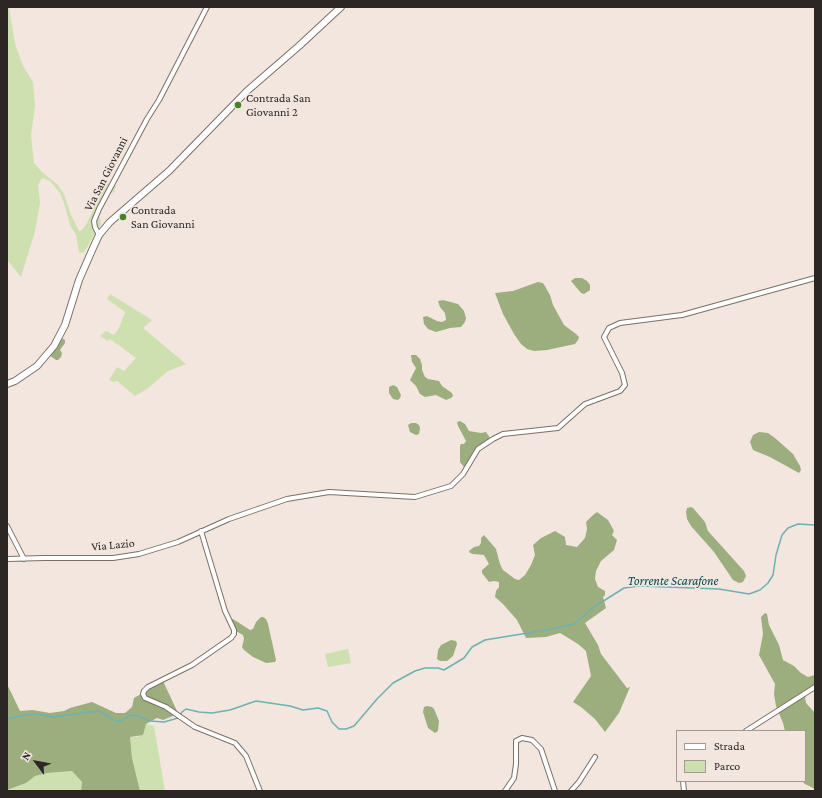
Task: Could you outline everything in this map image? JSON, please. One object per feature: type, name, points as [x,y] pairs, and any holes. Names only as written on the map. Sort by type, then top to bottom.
[{"type":"main road","points":[[7,384],[15,381],[37,366],[54,346],[65,325],[82,275],[99,236],[110,222],[169,171],[247,90],[342,7]]},
{"type":"street","name":"Via San Giovanni","points":[[99,236],[94,221],[99,209],[147,119],[159,100],[207,7]]},
{"type":"street","name":"Via Lazio","points":[[7,560],[113,558],[139,554],[178,542],[243,514],[287,499],[329,492],[415,497],[451,486],[462,474],[478,449],[492,439],[503,434],[558,428],[585,404],[620,391],[625,385],[624,379],[604,337],[609,328],[620,323],[682,315],[815,278]]},
{"type":"street","points":[[7,526],[24,559]]},
{"type":"street","points":[[201,531],[225,611],[234,630],[231,638],[208,655],[192,665],[148,687],[143,694],[146,698],[166,707],[206,732],[235,743],[246,756],[260,791]]},
{"type":"street","points":[[748,730],[815,688]]},
{"type":"street","points":[[506,791],[514,778],[516,764],[516,741],[522,738],[532,740],[542,749],[555,791]]},
{"type":"street","points":[[571,791],[596,757]]},
{"type":"green space","points":[[7,7],[9,7],[15,44],[23,66],[33,82],[35,106],[31,135],[34,163],[42,172],[58,185],[64,194],[71,215],[79,231],[82,230],[87,223],[105,185],[108,183],[116,186],[114,192],[110,194],[106,203],[98,206],[95,215],[100,218],[101,224],[83,253],[79,252],[76,235],[70,225],[60,193],[50,181],[42,178],[38,185],[40,203],[35,231],[21,277],[7,260]]},
{"type":"green space","points":[[575,278],[582,278],[587,281],[590,285],[590,290],[584,294],[581,293],[571,281]]},
{"type":"green space","points":[[538,282],[543,283],[564,325],[579,337],[575,344],[547,350],[534,351],[527,349],[521,344],[514,334],[503,314],[495,293],[513,291]]},
{"type":"green space","points":[[110,294],[152,320],[143,328],[186,364],[168,371],[147,389],[135,396],[117,381],[113,382],[109,380],[117,367],[124,371],[136,358],[110,339],[108,341],[100,336],[106,331],[114,335],[119,328],[125,312],[107,299]]},
{"type":"green space","points":[[443,300],[458,304],[464,311],[466,318],[461,327],[436,332],[428,329],[424,324],[423,317],[427,316],[442,322],[446,320],[445,313],[440,307],[438,301]]},
{"type":"green space","points":[[60,337],[65,340],[65,343],[60,350],[62,353],[61,357],[56,360],[49,355]]},
{"type":"green space","points":[[411,355],[416,355],[420,359],[425,377],[439,381],[442,386],[452,393],[453,396],[451,398],[446,400],[436,395],[425,397],[420,394],[416,386],[410,380],[416,368],[412,362]]},
{"type":"green space","points":[[393,385],[397,387],[401,395],[398,400],[393,399],[389,393],[389,387]]},
{"type":"green space","points":[[460,421],[465,424],[469,431],[481,433],[486,432],[490,438],[476,449],[464,467],[460,462],[460,446],[466,441],[458,426],[457,422]]},
{"type":"green space","points":[[411,423],[416,423],[419,425],[419,434],[416,435],[410,432],[408,425]]},
{"type":"green space","points":[[759,432],[768,433],[793,454],[800,466],[801,470],[799,473],[770,457],[753,450],[750,442],[753,435]]},
{"type":"green space","points":[[691,507],[705,522],[708,531],[744,571],[746,576],[743,582],[739,583],[733,580],[714,552],[691,526],[687,519],[686,512],[687,508]]},
{"type":"green space","points":[[597,512],[608,520],[614,531],[612,535],[617,540],[614,550],[601,561],[596,571],[595,579],[598,587],[605,591],[605,595],[603,597],[606,608],[585,623],[598,645],[601,654],[627,688],[630,687],[619,713],[605,732],[595,719],[573,702],[591,676],[586,651],[578,644],[560,633],[546,637],[526,638],[517,620],[495,597],[496,591],[499,587],[499,582],[489,582],[482,573],[482,570],[489,564],[484,555],[473,554],[469,551],[474,547],[479,546],[481,543],[481,538],[484,535],[496,549],[503,570],[515,579],[519,580],[525,575],[535,555],[533,545],[541,538],[555,531],[565,537],[566,545],[577,547],[585,538],[587,529],[586,522]]},
{"type":"green space","points":[[765,613],[767,614],[769,625],[779,645],[783,660],[794,666],[808,677],[815,675],[815,686],[805,698],[806,703],[815,713],[815,789],[803,782],[806,782],[806,730],[785,730],[776,706],[774,694],[775,684],[759,655],[763,634],[761,617]]},
{"type":"green space","points":[[261,617],[266,619],[268,624],[276,660],[275,662],[266,663],[253,657],[244,650],[242,647],[244,639],[243,635],[236,631],[230,619],[233,619],[250,630],[253,629],[256,622]]},
{"type":"green space","points":[[451,640],[456,641],[457,644],[453,656],[447,661],[440,661],[437,659],[438,650],[441,645]]},
{"type":"green space","points":[[348,649],[351,663],[328,667],[325,654]]},
{"type":"green space","points":[[163,681],[177,711],[173,716],[163,720],[157,718],[146,724],[143,735],[130,737],[132,758],[140,791],[81,791],[82,782],[72,771],[47,773],[35,776],[26,783],[7,790],[7,684],[20,711],[33,710],[50,713],[64,711],[92,702],[116,713],[125,713],[132,707],[134,698]]},
{"type":"green space","points":[[427,706],[434,709],[439,721],[438,731],[435,733],[428,728],[423,712],[424,707]]},
{"type":"green space","points":[[146,724],[154,726],[165,791],[140,791],[132,758],[130,737],[138,737]]},
{"type":"green space","points":[[72,771],[82,782],[81,791],[7,791],[26,783],[35,776],[47,773]]},
{"type":"waterway","name":"Torrente Scarafone","points":[[7,719],[26,715],[38,714],[53,717],[99,711],[114,720],[121,721],[130,715],[139,716],[150,721],[164,722],[178,718],[186,709],[212,713],[230,710],[256,701],[290,706],[303,710],[318,708],[327,711],[332,722],[339,729],[346,729],[354,726],[393,683],[415,671],[425,668],[438,668],[444,670],[464,658],[472,647],[485,640],[574,624],[594,607],[624,588],[640,586],[719,589],[749,594],[760,590],[768,583],[773,575],[776,555],[782,535],[788,528],[798,524],[815,525]]},
{"type":"place","name":"Contrada San Giovanni 2","points":[[238,105]]},
{"type":"place","name":"Contrada San Giovanni","points":[[123,217]]}]
